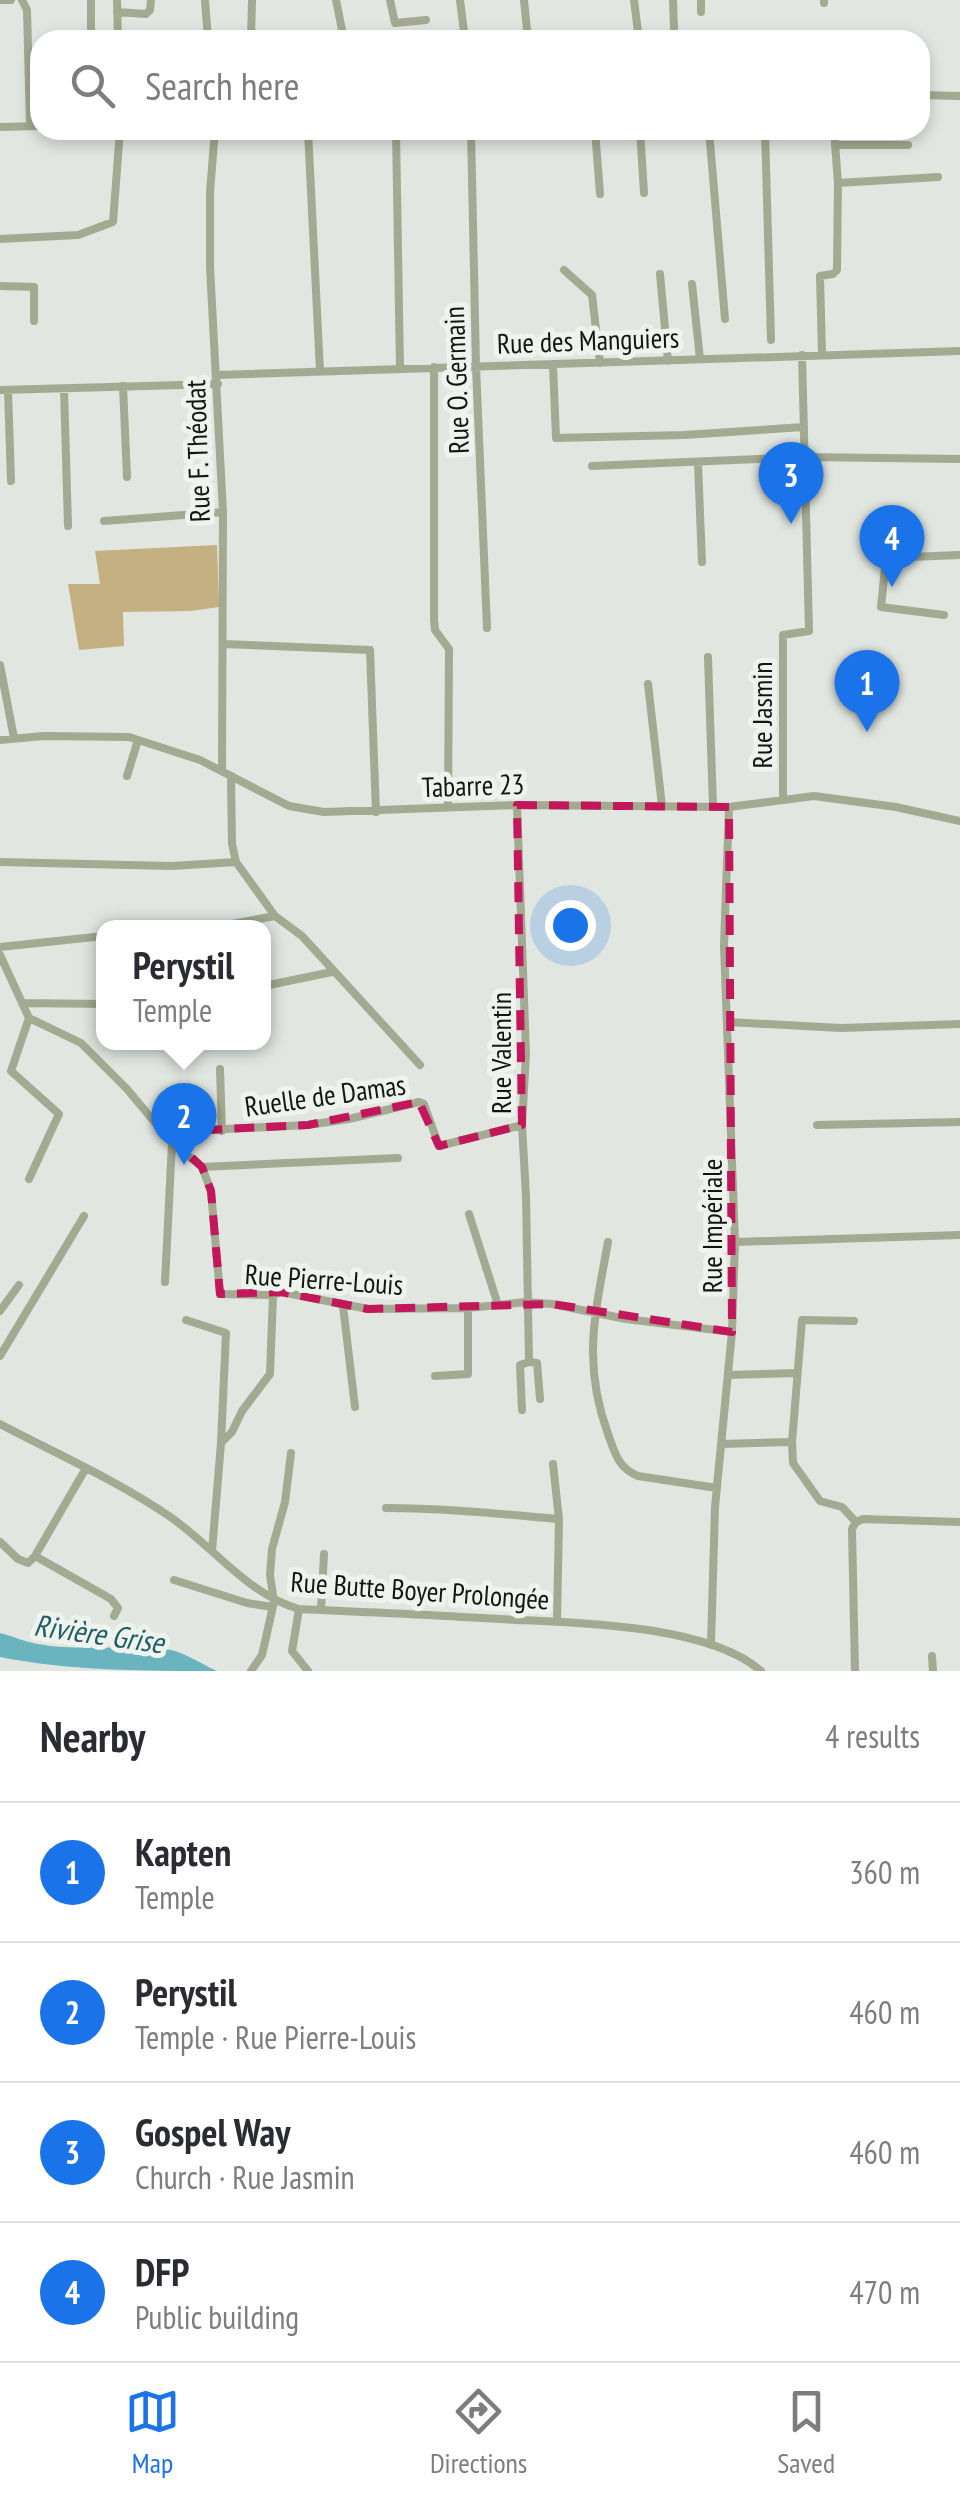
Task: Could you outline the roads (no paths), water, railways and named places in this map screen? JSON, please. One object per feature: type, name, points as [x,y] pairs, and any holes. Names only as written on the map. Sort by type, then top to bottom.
[{"type":"street","points":[[0,0],[10,0]]},
{"type":"street","points":[[0,127],[30,126],[28,10],[22,0]]},
{"type":"street","points":[[91,0],[92,30]]},
{"type":"street","points":[[117,0],[118,30]]},
{"type":"street","points":[[117,12],[146,14],[151,0]]},
{"type":"street","points":[[204,0],[207,30]]},
{"type":"street","points":[[251,30],[252,0]]},
{"type":"street","points":[[336,0],[342,30]]},
{"type":"street","points":[[390,0],[395,23],[426,20]]},
{"type":"street","points":[[460,0],[463,30]]},
{"type":"street","points":[[524,0],[527,30]]},
{"type":"street","points":[[634,0],[638,30]]},
{"type":"street","points":[[673,0],[674,28]]},
{"type":"street","points":[[700,12],[701,0]]},
{"type":"street","points":[[930,95],[960,96]]},
{"type":"street","points":[[0,239],[78,235],[113,222],[119,140]]},
{"type":"street","name":"Rue F. Théodat","points":[[214,140],[210,267],[223,512],[227,773],[236,862]]},
{"type":"street","points":[[308,140],[320,371]]},
{"type":"street","points":[[396,140],[400,368]]},
{"type":"street","name":"Rue O. Germain","points":[[471,140],[487,628]]},
{"type":"street","points":[[596,140],[600,194]]},
{"type":"street","points":[[641,140],[644,193]]},
{"type":"street","points":[[709,140],[725,319]]},
{"type":"street","points":[[766,140],[772,340]]},
{"type":"street","points":[[822,354],[820,276],[836,270],[835,140]]},
{"type":"street","points":[[835,145],[908,145]]},
{"type":"street","points":[[838,183],[938,177]]},
{"type":"street","points":[[564,270],[592,295],[600,363]]},
{"type":"street","points":[[660,274],[668,360]]},
{"type":"street","points":[[692,284],[700,359]]},
{"type":"street","points":[[0,286],[34,287],[34,321]]},
{"type":"street","name":"Rue des Manguiers","points":[[4,390],[123,386],[320,371],[960,351]]},
{"type":"street","name":"Rue Jasmin","points":[[783,798],[783,635],[809,631],[802,355]]},
{"type":"street","points":[[553,364],[556,438],[804,427]]},
{"type":"street","points":[[434,367],[434,620],[435,630],[449,649],[448,806]]},
{"type":"street","points":[[123,386],[127,476]]},
{"type":"street","points":[[64,389],[68,526]]},
{"type":"street","points":[[4,390],[11,481]]},
{"type":"street","points":[[592,466],[804,458],[960,459]]},
{"type":"street","points":[[698,464],[702,562]]},
{"type":"street","points":[[104,521],[223,512]]},
{"type":"street","points":[[944,614],[881,607],[886,558],[960,555]]},
{"type":"street","points":[[223,644],[370,650],[376,812]]},
{"type":"street","points":[[708,656],[712,806]]},
{"type":"street","points":[[0,665],[14,738]]},
{"type":"street","points":[[648,684],[662,806]]},
{"type":"street","name":"Tabarre 23","points":[[0,740],[105,735],[138,740],[227,773],[289,806],[324,812],[517,805],[728,807],[814,796],[960,821]]},
{"type":"street","points":[[126,776],[138,740]]},
{"type":"street","name":"Rue Valentin","points":[[517,805],[526,1051],[522,1125],[529,1362]]},
{"type":"street","name":"Rue Impériale","points":[[711,1645],[717,1488],[732,1332],[734,1242],[724,945],[728,807]]},
{"type":"street","points":[[0,862],[172,866],[236,862],[275,916],[302,936],[420,1065]]},
{"type":"street","points":[[253,920],[275,916]]},
{"type":"street","points":[[0,946],[96,937]]},
{"type":"street","points":[[0,955],[28,1018],[11,1071],[59,1114],[30,1179]]},
{"type":"street","points":[[271,985],[332,972]]},
{"type":"street","points":[[22,1003],[96,1004]]},
{"type":"street","points":[[28,1018],[81,1042],[172,1142],[202,1167],[398,1158]]},
{"type":"street","points":[[728,1022],[841,1028],[960,1024]]},
{"type":"street","points":[[220,1070],[222,1131]]},
{"type":"street","name":"Ruelle de Damas","points":[[164,1132],[222,1131],[349,1119],[419,1102],[424,1104],[439,1146],[522,1125]]},
{"type":"street","points":[[816,1126],[960,1122]]},
{"type":"street","points":[[165,1282],[172,1142]]},
{"type":"street","name":"Rue Pierre-Louis","points":[[202,1167],[212,1190],[220,1294],[281,1292],[316,1296],[342,1306],[468,1308],[526,1302],[732,1332]]},
{"type":"street","points":[[469,1214],[498,1305]]},
{"type":"street","points":[[0,1356],[84,1216]]},
{"type":"street","points":[[734,1242],[960,1236]]},
{"type":"street","points":[[608,1242],[595,1312],[591,1365],[596,1401],[618,1462],[638,1476],[717,1488]]},
{"type":"street","points":[[0,1311],[18,1284]]},
{"type":"street","points":[[221,1443],[270,1374],[272,1295]]},
{"type":"street","points":[[342,1306],[355,1407]]},
{"type":"street","points":[[436,1376],[468,1374],[468,1308]]},
{"type":"street","points":[[854,1321],[803,1319],[792,1442],[794,1462],[820,1501],[842,1507],[856,1522]]},
{"type":"street","points":[[186,1320],[226,1333],[212,1551]]},
{"type":"street","points":[[522,1410],[520,1365],[537,1363],[540,1399]]},
{"type":"street","points":[[728,1375],[797,1373]]},
{"type":"street","name":"Rue Butte Boyer Prolongée","points":[[0,1424],[169,1516],[273,1604],[299,1609],[557,1622],[671,1634],[711,1645],[761,1671]]},
{"type":"street","points":[[721,1444],[792,1442]]},
{"type":"street","points":[[251,1671],[262,1655],[273,1604],[272,1548],[285,1502],[291,1453]]},
{"type":"street","points":[[553,1464],[559,1518],[557,1622]]},
{"type":"street","points":[[0,1542],[28,1563],[36,1556],[86,1468]]},
{"type":"street","points":[[386,1508],[451,1508],[470,1513],[559,1518]]},
{"type":"street","points":[[856,1671],[852,1529],[856,1522],[960,1522]]},
{"type":"street","points":[[321,1610],[324,1554]]},
{"type":"street","points":[[36,1556],[111,1599],[118,1608],[114,1616]]},
{"type":"street","points":[[174,1580],[247,1603],[273,1604]]},
{"type":"street","points":[[299,1609],[292,1651],[308,1671]]},
{"type":"street","points":[[932,1656],[932,1671]]},
{"type":"water","points":[[0,1633],[54,1646],[166,1649],[217,1671],[107,1669],[26,1662],[0,1657]]},
{"type":"place","name":"Gospel Way","points":[[791,524]]},
{"type":"place","name":"DFP","points":[[892,587]]},
{"type":"place","name":"Kapten","points":[[867,732]]},
{"type":"place","name":"Perystil","points":[[184,1165]]},
{"type":"water label","name":"Rivière Grise","points":[[99,1633]]}]
